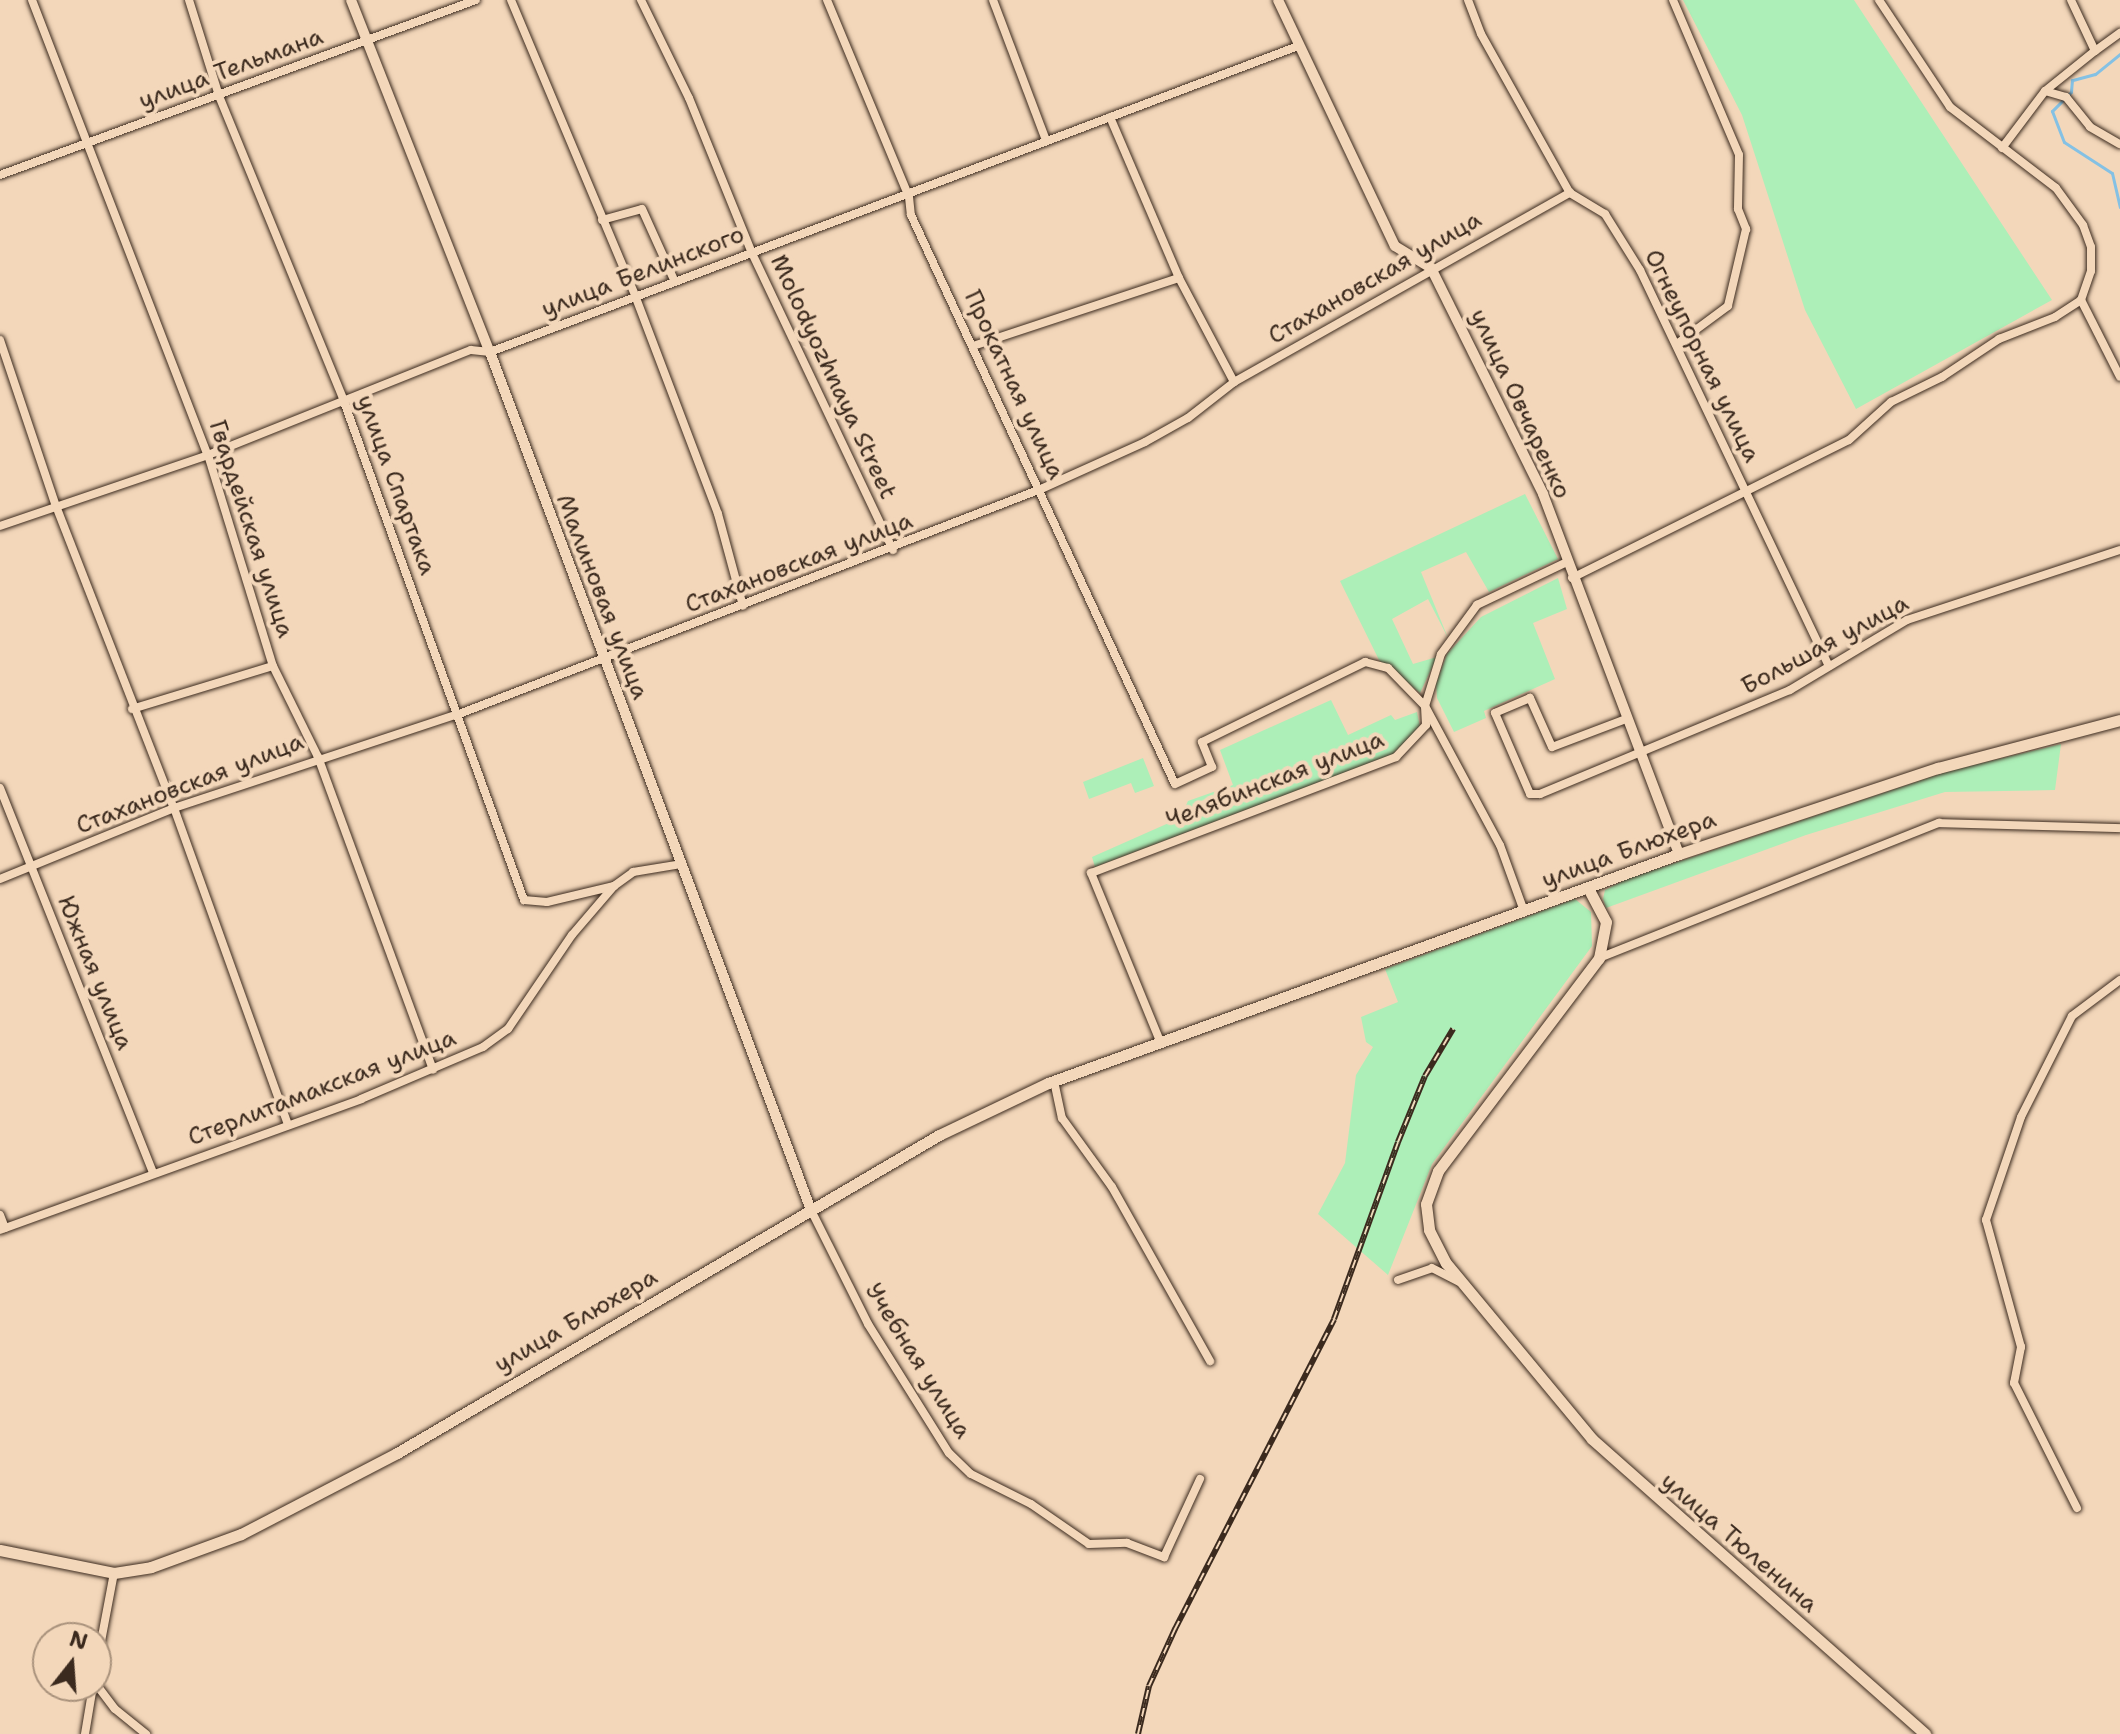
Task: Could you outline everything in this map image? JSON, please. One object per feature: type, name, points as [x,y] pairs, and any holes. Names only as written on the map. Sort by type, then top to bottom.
[{"type":"main road","name":"улица Блюхера","points":[[0,1550],[114,1573],[151,1567],[241,1534],[397,1453],[939,1135],[1054,1081],[1679,854],[1938,768],[2120,720]]},
{"type":"main road","points":[[1588,888],[1606,922],[1599,958]]},
{"type":"main road","name":"улица Тюленина","points":[[1599,958],[1432,1185],[1426,1204],[1429,1230],[1462,1283],[1592,1439],[1657,1501],[1925,1734]]},
{"type":"street","name":"Гвардейская улица","points":[[32,0],[208,455],[273,666],[318,757],[433,1070]]},
{"type":"street","name":"улица Спартака","points":[[189,0],[219,96],[343,399],[524,900],[547,902],[614,886]]},
{"type":"street","name":"Малиновая улица","points":[[351,0],[490,352],[811,1210]]},
{"type":"street","name":"улица Тельмана","points":[[0,175],[88,140],[219,96],[476,0]]},
{"type":"street","points":[[511,0],[636,298],[718,514],[743,606]]},
{"type":"street","name":"Molodyozhnaya Street","points":[[641,0],[689,98],[751,251],[893,550]]},
{"type":"street","name":"Прокатная улица","points":[[827,0],[909,197],[911,215],[1041,489],[1175,784],[1212,767],[1202,742],[1365,662],[1388,668],[1425,706]]},
{"type":"street","points":[[993,0],[1046,140]]},
{"type":"street","points":[[1278,0],[1395,246],[1431,268]]},
{"type":"street","name":"Огнеупорная улица","points":[[1468,0],[1481,34],[1570,193],[1605,214],[1678,343],[1829,666]]},
{"type":"street","points":[[1673,0],[1739,155],[1738,209],[1746,229],[1728,306],[1678,343]]},
{"type":"street","points":[[1572,578],[1747,495],[1849,440],[1891,402],[1942,377],[1999,339],[2055,317],[2081,300],[2091,271],[2091,247],[2083,225],[2056,188],[1950,107],[1879,0]]},
{"type":"street","points":[[2071,0],[2095,51]]},
{"type":"street","points":[[2002,148],[2045,91],[2120,33]]},
{"type":"street","name":"улица Белинского","points":[[0,526],[208,455],[471,350],[490,352],[751,251],[909,197],[1046,140],[1298,46]]},
{"type":"street","points":[[2045,91],[2066,97],[2090,127],[2120,144]]},
{"type":"street","points":[[1110,117],[1179,278],[1234,382]]},
{"type":"street","name":"Стахановская улица","points":[[0,879],[174,808],[318,757],[459,714],[893,550],[1041,489],[1156,436],[1234,382],[1431,268],[1570,193]]},
{"type":"street","points":[[602,220],[642,209],[675,282]]},
{"type":"street","name":"улица Овчаренко","points":[[1431,268],[1543,494],[1572,578],[1679,854]]},
{"type":"street","points":[[973,346],[1179,278]]},
{"type":"street","points":[[2081,300],[2120,377]]},
{"type":"street","points":[[0,340],[56,506],[132,709],[174,808],[287,1122]]},
{"type":"street","name":"Большая улица","points":[[1626,719],[1552,747],[1530,698],[1495,713],[1530,794],[1643,755],[1790,690],[1907,620],[2120,550]]},
{"type":"street","name":"Челябинская улица","points":[[1160,1041],[1091,873],[1396,757],[1426,725],[1425,706],[1441,654],[1477,605],[1567,562]]},
{"type":"street","points":[[132,709],[273,666]]},
{"type":"street","points":[[1425,706],[1500,845],[1524,911]]},
{"type":"street","name":"Южная улица","points":[[0,788],[153,1173]]},
{"type":"street","points":[[1599,958],[1939,823],[2120,828]]},
{"type":"street","name":"Стерлитамакская улица","points":[[2,1229],[433,1070],[508,1029],[572,935],[614,886],[633,872],[682,864]]},
{"type":"street","points":[[2077,1508],[2014,1383],[2021,1347],[1986,1220],[2021,1117],[2072,1016],[2120,980]]},
{"type":"street","points":[[1054,1081],[1062,1118],[1112,1187],[1210,1361]]},
{"type":"street","name":"Учебная улица","points":[[811,1210],[868,1324],[949,1453],[971,1474],[1031,1504],[1089,1544],[1127,1543],[1164,1557],[1200,1479]]},
{"type":"street","points":[[0,1215],[2,1229]]},
{"type":"street","points":[[1398,1280],[1432,1268],[1462,1283]]},
{"type":"street","points":[[105,1622],[114,1573]]},
{"type":"street","points":[[85,1734],[91,1702]]},
{"type":"street","points":[[109,1702],[146,1734]]},
{"type":"green space","points":[[1683,0],[1854,0],[2052,300],[1856,409],[1805,310],[1742,115]]},
{"type":"green space","points":[[1525,494],[1558,559],[1489,592],[1466,552],[1421,572],[1448,638],[1428,599],[1392,619],[1413,664],[1437,657],[1420,693],[1379,660],[1340,581]]},
{"type":"green space","points":[[1558,578],[1567,609],[1533,623],[1555,679],[1484,711],[1486,718],[1454,732],[1437,698],[1436,684],[1447,654],[1481,617]]},
{"type":"green space","points":[[1331,700],[1348,735],[1391,715],[1395,720],[1417,712],[1420,727],[1392,755],[1095,867],[1092,857],[1180,818],[1188,801],[1233,785],[1220,750]]},
{"type":"green space","points":[[2061,744],[2055,790],[1945,792],[1806,835],[1606,908],[1603,899],[1605,890],[1627,879],[1949,771]]},
{"type":"green space","points":[[1143,758],[1154,786],[1135,793],[1131,783],[1089,799],[1083,782]]},
{"type":"green space","points":[[1575,899],[1591,912],[1592,946],[1432,1164],[1388,1275],[1318,1214],[1345,1163],[1356,1075],[1373,1047],[1366,1042],[1361,1017],[1398,1002],[1385,969]]},
{"type":"waterway","points":[[2120,54],[2095,74],[2072,80],[2071,92],[2052,111],[2064,142],[2112,173],[2120,207]]},
{"type":"railway","points":[[1138,1734],[1149,1686],[1175,1629],[1334,1319],[1425,1076],[1453,1029]]}]
